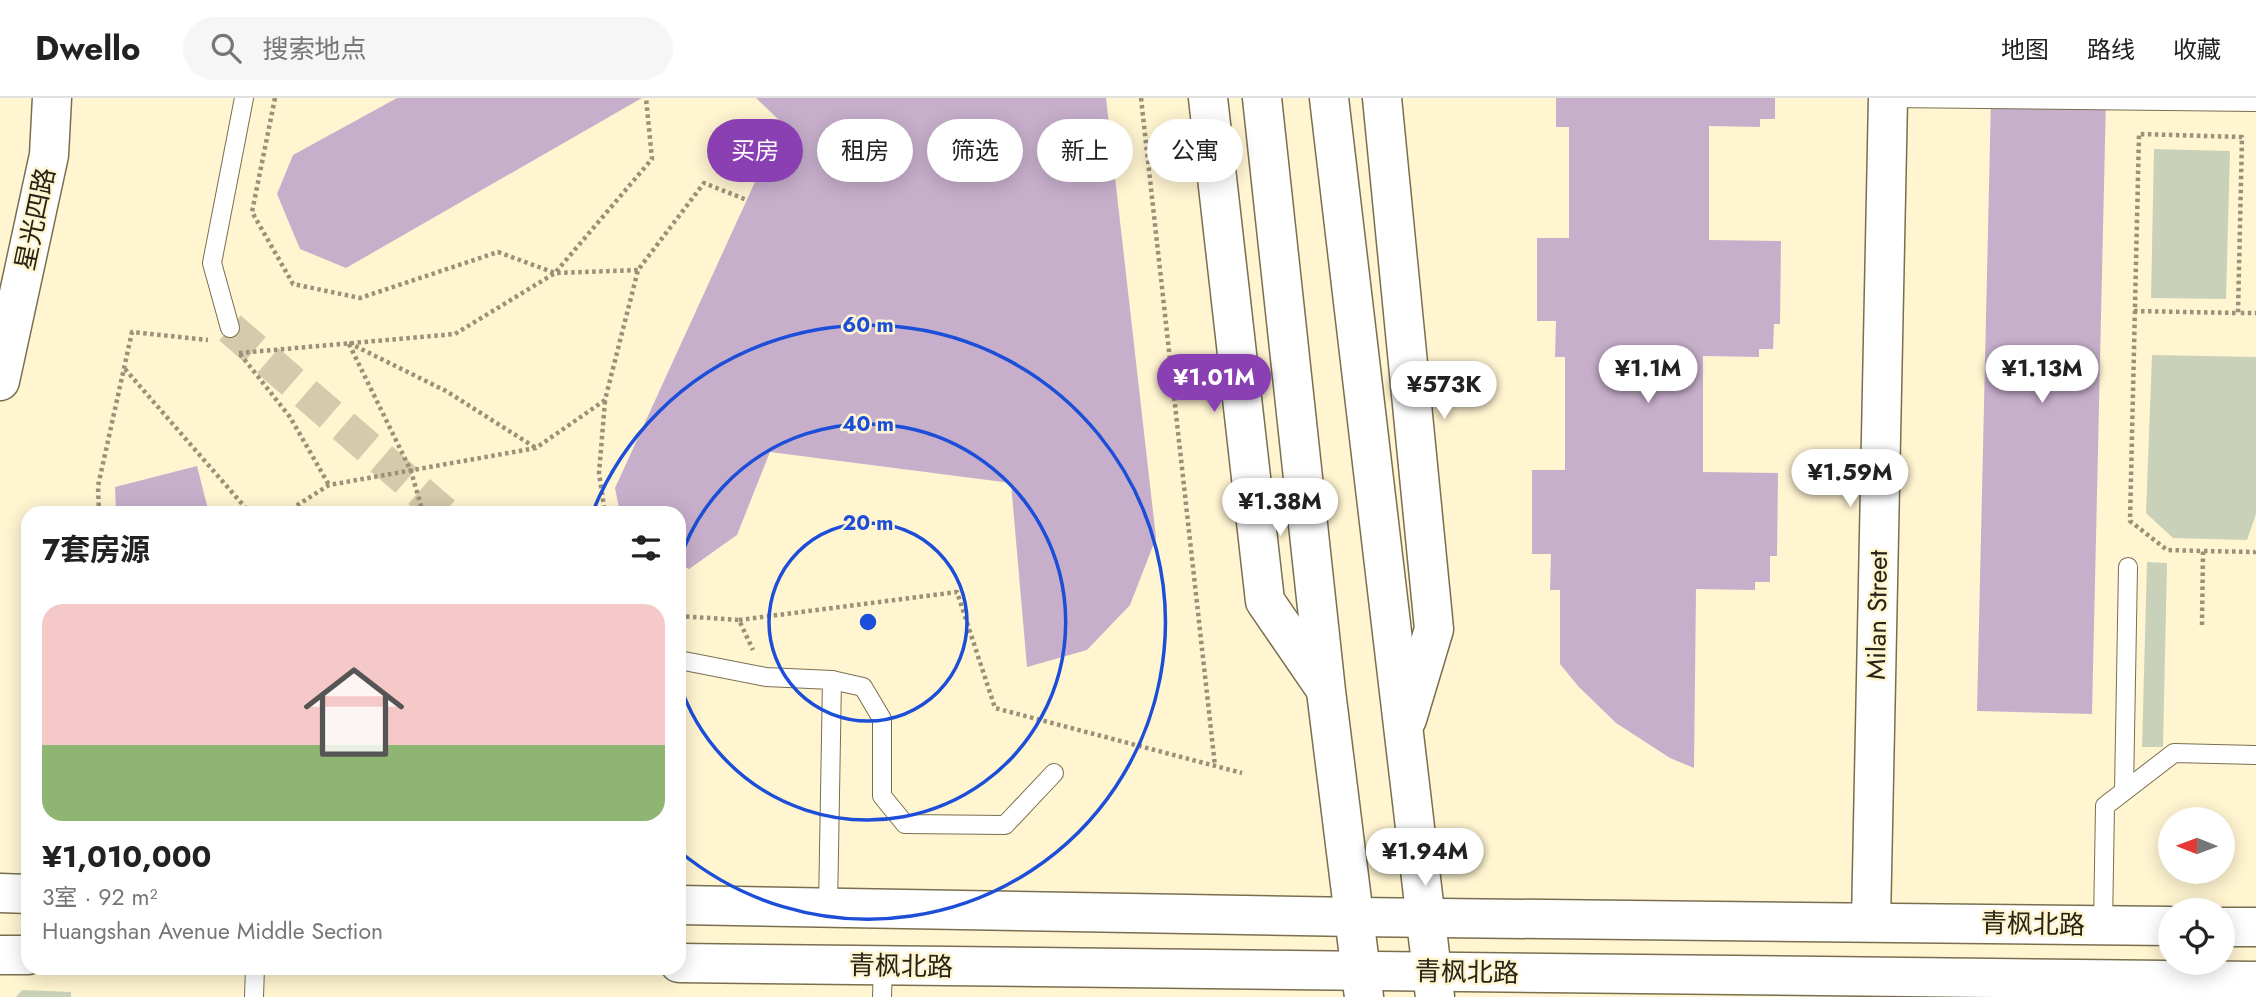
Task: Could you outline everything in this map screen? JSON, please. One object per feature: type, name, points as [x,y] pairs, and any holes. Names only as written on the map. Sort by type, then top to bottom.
[{"type":"street","name":"星光四路","points":[[0,381],[49,155],[52,98]]},
{"type":"street","points":[[1208,98],[1265,601],[1326,691]]},
{"type":"street","points":[[1262,98],[1326,691],[1362,984]]},
{"type":"street","points":[[1329,98],[1433,984]]},
{"type":"street","points":[[1382,98],[1434,629],[1403,735]]},
{"type":"street","name":"Milan Street","points":[[1871,922],[1888,98]]},
{"type":"street","points":[[0,893],[21,894]]},
{"type":"street","name":"青枫北路","points":[[686,905],[1426,918],[2158,926]]},
{"type":"street","points":[[2235,927],[2256,927]]},
{"type":"street","points":[[0,955],[21,955]]},
{"type":"street","name":"青枫北路","points":[[686,964],[883,981],[1433,984],[2256,981]]},
{"type":"lane","points":[[230,328],[212,263],[244,98]]},
{"type":"lane","points":[[1888,98],[2256,103]]},
{"type":"lane","points":[[2124,791],[2128,567]]},
{"type":"lane","points":[[686,661],[766,677],[832,680],[863,687],[882,719],[882,796],[905,824],[1005,825],[1054,773]]},
{"type":"lane","points":[[828,908],[832,680]]},
{"type":"lane","points":[[2103,925],[2105,806],[2174,753],[2256,755]]},
{"type":"lane","points":[[254,997],[255,975]]},
{"type":"path","points":[[275,98],[252,212],[293,284],[360,299],[498,252],[555,273],[638,270]]},
{"type":"path","points":[[228,348],[240,353],[456,334],[555,273],[652,159],[646,98]]},
{"type":"path","points":[[1141,98],[1215,766]]},
{"type":"path","points":[[2238,313],[2242,137],[2139,134],[2130,521],[2167,550],[2255,552],[2256,549]]},
{"type":"path","points":[[604,506],[599,472],[605,400],[638,270],[704,183],[747,200]]},
{"type":"path","points":[[2134,311],[2256,313]]},
{"type":"path","points":[[99,506],[98,486],[132,332],[205,338],[216,343]]},
{"type":"path","points":[[348,343],[446,391],[536,448]]},
{"type":"path","points":[[348,343],[411,471],[421,506]]},
{"type":"path","points":[[240,353],[290,417],[329,485]]},
{"type":"path","points":[[125,368],[244,506]]},
{"type":"path","points":[[296,506],[329,485],[536,448],[605,400]]},
{"type":"path","points":[[2202,625],[2203,551]]},
{"type":"path","points":[[686,617],[739,620],[957,592],[995,708],[1242,773]]},
{"type":"path","points":[[739,620],[766,677]]},
{"type":"green space","points":[[2154,149],[2230,151],[2226,299],[2151,298]]},
{"type":"green space","points":[[2152,355],[2256,357],[2256,514],[2247,540],[2173,538],[2146,513]]},
{"type":"green space","points":[[2147,562],[2167,563],[2163,747],[2142,747]]},
{"type":"green space","points":[[22,990],[71,992],[71,997],[16,997]]},
{"type":"building","points":[[397,98],[642,98],[346,268],[300,249],[277,194],[293,155]]},
{"type":"building","points":[[756,98],[1106,98],[1108,119],[1037,119],[1037,182],[1116,182],[1156,538],[1130,605],[1087,650],[1027,667],[1011,483],[770,452],[737,535],[689,569],[686,568],[686,506],[619,506],[615,488],[755,182],[803,182],[803,119],[778,119]]},
{"type":"building","points":[[1556,98],[1775,98],[1775,119],[1760,119],[1760,127],[1709,126],[1709,240],[1781,241],[1780,324],[1774,324],[1773,349],[1759,349],[1759,357],[1703,356],[1703,472],[1778,473],[1777,556],[1770,556],[1770,582],[1755,582],[1755,590],[1696,589],[1694,768],[1670,758],[1616,723],[1560,664],[1560,590],[1550,590],[1551,554],[1532,554],[1532,470],[1565,470],[1565,357],[1555,357],[1556,321],[1537,321],[1537,238],[1569,238],[1569,127],[1556,127]]},
{"type":"building","points":[[1991,98],[2106,98],[2092,714],[1977,711]]},
{"type":"building","points":[[197,466],[207,506],[116,506],[115,487]]},
{"type":"tunnel","points":[[230,328],[436,506]]}]
